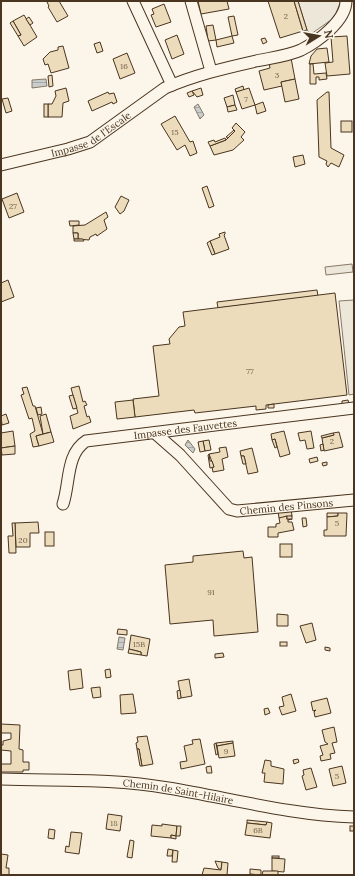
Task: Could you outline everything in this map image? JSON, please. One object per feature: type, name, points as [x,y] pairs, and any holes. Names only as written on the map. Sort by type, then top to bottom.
[{"type":"street","points":[[133,1],[172,85]]},
{"type":"street","points":[[191,1],[211,71]]},
{"type":"street","name":"Impasse de l'Escale","points":[[1,165],[68,150],[90,142],[165,88],[172,85],[211,71],[300,51],[336,25],[346,8],[346,1]]},
{"type":"street","name":"Impasse des Fauvettes","points":[[63,504],[74,454],[78,446],[86,440],[155,433],[354,408]]},
{"type":"street","name":"Chemin des Pinsons","points":[[155,433],[180,455],[229,509],[237,511],[354,500]]},
{"type":"street","name":"Chemin de Saint-Hilaire","points":[[1,780],[130,783],[168,788],[290,810],[354,817]]},
{"type":"shaded area","points":[[298,1],[339,1],[340,3],[331,20],[311,34],[307,30]]},
{"type":"shaded area","points":[[46,79],[47,86],[32,88],[32,80]]},
{"type":"shaded area","points":[[198,104],[204,115],[200,119],[194,107]]},
{"type":"shaded area","points":[[352,264],[353,272],[326,275],[325,267]]},
{"type":"shaded area","points":[[354,300],[354,394],[349,395],[339,301]]},
{"type":"shaded area","points":[[188,440],[195,449],[193,453],[185,445]]},
{"type":"shaded area","points":[[119,637],[125,638],[123,650],[117,649]]},
{"type":"building","points":[[59,1],[68,16],[57,22],[48,7],[47,2]]},
{"type":"building","points":[[198,1],[227,1],[229,9],[201,14]]},
{"type":"building","points":[[268,1],[294,1],[303,31],[280,38]]},
{"type":"building","points":[[294,1],[298,1],[307,30],[303,31]]},
{"type":"building","points":[[164,4],[171,22],[156,27],[151,15],[154,14],[152,9]]},
{"type":"building","points":[[24,15],[37,37],[24,46],[18,36],[21,35],[13,21]]},
{"type":"building","points":[[234,16],[238,35],[232,36],[228,17]]},
{"type":"building","points":[[29,17],[33,23],[30,25],[26,19]]},
{"type":"building","points":[[13,21],[21,35],[18,36],[10,23]]},
{"type":"building","points":[[213,25],[216,40],[208,41],[206,26]]},
{"type":"building","points":[[177,35],[184,54],[172,59],[165,40]]},
{"type":"building","points":[[232,36],[234,43],[217,47],[216,40]]},
{"type":"building","points":[[347,36],[350,74],[327,76],[325,63],[333,62],[331,37]]},
{"type":"building","points":[[265,38],[267,42],[263,44],[261,39]]},
{"type":"building","points":[[100,42],[103,51],[97,53],[94,44]]},
{"type":"building","points":[[63,46],[69,68],[51,73],[48,64],[45,65],[43,59],[50,52],[58,50],[58,47]]},
{"type":"building","points":[[327,48],[329,62],[309,64],[311,56],[317,49]]},
{"type":"building","points":[[127,53],[135,73],[120,79],[113,59]]},
{"type":"building","points":[[291,58],[295,79],[281,82],[282,86],[264,90],[259,71],[270,68],[269,62]]},
{"type":"building","points":[[310,64],[313,64],[314,74],[326,73],[327,79],[319,80],[319,77],[316,77],[316,84],[310,84]]},
{"type":"building","points":[[52,75],[53,86],[49,87],[48,76]]},
{"type":"building","points":[[295,79],[299,99],[285,102],[281,82]]},
{"type":"building","points":[[243,86],[244,90],[236,92],[235,89]]},
{"type":"building","points":[[66,88],[69,101],[63,103],[62,117],[48,117],[48,104],[52,104],[56,96],[55,91]]},
{"type":"building","points":[[201,88],[203,95],[197,97],[192,91]]},
{"type":"building","points":[[249,88],[255,105],[242,109],[236,92]]},
{"type":"building","points":[[192,91],[194,95],[189,97],[187,93]]},
{"type":"building","points":[[108,92],[109,94],[114,93],[117,102],[113,104],[112,102],[92,111],[88,101]]},
{"type":"building","points":[[329,92],[331,148],[344,155],[339,167],[331,163],[328,167],[326,164],[327,161],[319,157],[317,100]]},
{"type":"building","points":[[233,95],[235,105],[227,107],[224,98]]},
{"type":"building","points":[[8,98],[12,111],[6,113],[2,99]]},
{"type":"building","points":[[263,102],[266,111],[257,114],[255,105]]},
{"type":"building","points":[[44,104],[48,104],[48,117],[44,117]]},
{"type":"building","points":[[235,105],[237,110],[228,112],[227,107]]},
{"type":"building","points":[[175,116],[190,142],[193,141],[197,153],[190,156],[185,145],[177,150],[161,124]]},
{"type":"building","points":[[341,121],[352,121],[352,132],[341,132]]},
{"type":"building","points":[[236,123],[245,132],[241,137],[244,140],[233,150],[214,155],[210,146],[226,140],[235,131],[232,128]]},
{"type":"building","points":[[234,130],[235,131],[228,138],[226,137]]},
{"type":"building","points":[[225,138],[226,140],[210,146],[208,142],[214,140],[215,142]]},
{"type":"building","points":[[303,155],[305,164],[295,167],[293,157]]},
{"type":"building","points":[[207,186],[214,206],[209,208],[202,188]]},
{"type":"building","points":[[17,193],[24,212],[9,218],[2,199]]},
{"type":"building","points":[[121,196],[129,200],[124,211],[120,214],[115,207]]},
{"type":"building","points":[[106,212],[108,217],[104,220],[107,229],[97,236],[96,234],[90,237],[89,240],[78,239],[78,233],[73,233],[73,226],[85,225]]},
{"type":"building","points":[[69,221],[79,221],[79,225],[70,226]]},
{"type":"building","points":[[225,232],[224,235],[229,249],[215,254],[210,241],[220,237],[219,234]]},
{"type":"building","points":[[73,233],[78,233],[78,239],[74,239]]},
{"type":"building","points":[[74,239],[83,239],[84,241],[74,241]]},
{"type":"building","points":[[210,241],[215,254],[212,255],[207,243]]},
{"type":"building","points":[[8,280],[14,297],[1,302],[1,283]]},
{"type":"building","points":[[317,290],[318,296],[218,308],[217,302]]},
{"type":"building","points":[[335,293],[347,395],[266,405],[266,409],[256,410],[256,406],[195,413],[194,410],[135,417],[133,399],[159,396],[153,346],[170,344],[169,339],[179,327],[185,326],[183,312]]},
{"type":"building","points":[[79,386],[83,402],[85,401],[87,405],[84,406],[87,417],[89,416],[91,422],[73,429],[70,416],[78,413],[71,388]]},
{"type":"building","points":[[27,387],[33,406],[35,406],[43,434],[36,436],[39,446],[33,447],[30,434],[35,431],[32,418],[29,419],[21,395],[24,394],[22,388]]},
{"type":"building","points":[[73,395],[77,408],[73,409],[69,396]]},
{"type":"building","points":[[133,400],[135,417],[117,419],[115,402]]},
{"type":"building","points":[[348,400],[349,404],[342,405],[342,401]]},
{"type":"building","points":[[274,404],[274,408],[268,408],[268,405]]},
{"type":"building","points":[[41,407],[42,414],[38,415],[36,408]]},
{"type":"building","points":[[6,414],[9,423],[2,425],[1,416]]},
{"type":"building","points":[[46,414],[51,432],[43,434],[40,416]]},
{"type":"building","points":[[13,431],[15,446],[1,448],[1,433]]},
{"type":"building","points":[[284,431],[290,454],[280,457],[275,439],[272,440],[271,434]]},
{"type":"building","points":[[311,431],[314,448],[307,449],[305,440],[300,441],[298,433]]},
{"type":"building","points":[[51,432],[54,442],[39,446],[36,436]]},
{"type":"building","points":[[339,432],[343,447],[324,451],[322,438]]},
{"type":"building","points":[[333,433],[334,435],[322,438],[321,436]]},
{"type":"building","points":[[275,439],[277,447],[275,448],[272,440]]},
{"type":"building","points":[[209,440],[211,450],[205,451],[203,441]]},
{"type":"building","points":[[203,441],[205,451],[200,452],[198,442]]},
{"type":"building","points":[[323,444],[324,450],[321,451],[320,445]]},
{"type":"building","points":[[15,446],[15,454],[2,455],[1,448]]},
{"type":"building","points":[[226,447],[228,457],[222,459],[224,470],[213,472],[212,467],[214,467],[209,454],[220,452],[219,448]]},
{"type":"building","points":[[252,448],[258,472],[248,474],[244,456],[241,456],[240,451]]},
{"type":"building","points":[[209,454],[210,461],[212,461],[214,467],[210,468],[208,455]]},
{"type":"building","points":[[241,456],[244,456],[246,464],[243,464]]},
{"type":"building","points":[[317,457],[318,461],[310,463],[309,459]]},
{"type":"building","points":[[327,462],[327,465],[323,466],[322,463]]},
{"type":"building","points":[[291,509],[292,516],[279,518],[278,511]]},
{"type":"building","points":[[327,513],[338,513],[338,516],[327,517]]},
{"type":"building","points":[[338,513],[347,513],[346,536],[324,536],[324,530],[327,530],[327,517],[338,516]]},
{"type":"building","points":[[287,516],[287,519],[292,519],[288,520],[288,522],[292,522],[294,530],[278,533],[278,537],[268,537],[268,527],[276,527],[276,524],[280,523],[279,518]]},
{"type":"building","points":[[287,516],[292,516],[292,519],[287,519]]},
{"type":"building","points":[[302,518],[306,518],[307,526],[303,527]]},
{"type":"building","points":[[38,522],[39,533],[30,533],[30,547],[16,547],[15,523]]},
{"type":"building","points":[[12,523],[15,523],[16,553],[9,553],[8,536],[13,536]]},
{"type":"building","points":[[45,532],[54,532],[54,546],[45,546]]},
{"type":"building","points":[[280,544],[292,544],[292,557],[280,557]]},
{"type":"building","points":[[243,551],[244,558],[252,557],[258,632],[214,636],[213,620],[170,624],[165,565],[193,562],[193,556]]},
{"type":"building","points":[[277,614],[288,615],[288,626],[277,626]]},
{"type":"building","points":[[312,623],[316,640],[306,643],[300,626]]},
{"type":"building","points":[[118,629],[127,630],[127,635],[117,634]]},
{"type":"building","points":[[131,635],[150,639],[147,656],[141,655],[141,652],[129,649]]},
{"type":"building","points":[[280,642],[287,642],[287,646],[280,646]]},
{"type":"building","points":[[325,647],[330,648],[330,651],[325,650]]},
{"type":"building","points":[[129,649],[141,652],[141,655],[128,653]]},
{"type":"building","points":[[223,653],[224,657],[215,658],[215,654]]},
{"type":"building","points":[[81,669],[83,688],[70,690],[68,671]]},
{"type":"building","points":[[110,669],[111,677],[106,678],[105,670]]},
{"type":"building","points":[[189,679],[192,696],[181,698],[178,681]]},
{"type":"building","points":[[100,687],[101,697],[93,698],[91,688]]},
{"type":"building","points":[[180,690],[181,698],[178,699],[177,691]]},
{"type":"building","points":[[133,694],[136,713],[121,714],[120,695]]},
{"type":"building","points":[[291,694],[296,711],[282,715],[279,707],[284,706],[282,697]]},
{"type":"building","points":[[327,698],[331,713],[315,717],[314,712],[316,710],[313,711],[311,702]]},
{"type":"building","points":[[268,708],[270,713],[265,715],[264,709]]},
{"type":"building","points":[[1,724],[20,725],[19,749],[23,750],[23,762],[29,762],[29,770],[23,770],[23,772],[1,772],[1,764],[11,764],[11,751],[1,750],[1,745],[3,745],[3,741],[11,739],[11,733],[1,733]]},
{"type":"building","points":[[334,727],[337,742],[332,743],[335,753],[330,754],[331,759],[321,761],[320,756],[323,755],[320,746],[328,744],[325,742],[322,730]]},
{"type":"building","points":[[147,736],[153,764],[142,766],[139,749],[137,749],[137,737]]},
{"type":"building","points":[[200,739],[205,764],[181,769],[180,762],[187,761],[184,746],[193,744],[192,740]]},
{"type":"building","points":[[233,741],[233,743],[217,746],[216,743]]},
{"type":"building","points":[[216,743],[218,754],[216,755],[214,744]]},
{"type":"building","points":[[233,743],[235,756],[219,758],[217,746]]},
{"type":"building","points":[[137,749],[139,749],[142,766],[140,766]]},
{"type":"building","points":[[298,759],[299,762],[294,764],[293,760]]},
{"type":"building","points":[[265,760],[271,761],[271,766],[284,769],[283,784],[264,782],[265,773],[262,773]]},
{"type":"building","points":[[211,766],[212,773],[207,773],[206,767]]},
{"type":"building","points":[[342,766],[346,783],[333,786],[329,769]]},
{"type":"building","points":[[311,768],[317,787],[306,790],[302,776],[304,775],[303,770]]},
{"type":"building","points":[[108,814],[122,816],[120,831],[106,829]]},
{"type":"building","points":[[247,820],[267,822],[266,825],[247,823]]},
{"type":"building","points":[[267,822],[272,823],[270,838],[245,835],[247,823],[266,825]]},
{"type":"building","points":[[162,824],[177,826],[176,836],[171,835],[171,838],[151,836],[152,825],[162,826]]},
{"type":"building","points":[[177,826],[181,826],[180,836],[176,836]]},
{"type":"building","points":[[350,826],[354,826],[354,831],[350,831]]},
{"type":"building","points":[[49,829],[55,830],[54,839],[48,838]]},
{"type":"building","points":[[71,832],[82,833],[79,854],[65,852],[66,846],[69,847]]},
{"type":"building","points":[[171,835],[176,836],[176,839],[171,838]]},
{"type":"building","points":[[130,840],[134,841],[132,858],[127,857]]},
{"type":"building","points":[[168,849],[173,850],[172,856],[167,856]]},
{"type":"building","points":[[173,850],[178,851],[177,862],[172,862]]},
{"type":"building","points":[[1,854],[8,855],[6,868],[9,868],[9,875],[1,875]]},
{"type":"building","points":[[272,856],[279,856],[279,858],[272,858]]},
{"type":"building","points":[[272,858],[285,859],[284,872],[272,871]]},
{"type":"building","points":[[215,861],[222,862],[221,870],[218,868]]},
{"type":"building","points":[[222,862],[228,863],[227,875],[202,875],[204,868],[221,870]]},
{"type":"building","points":[[250,869],[261,870],[261,875],[250,874]]},
{"type":"building","points":[[263,871],[278,871],[278,875],[262,875]]}]
